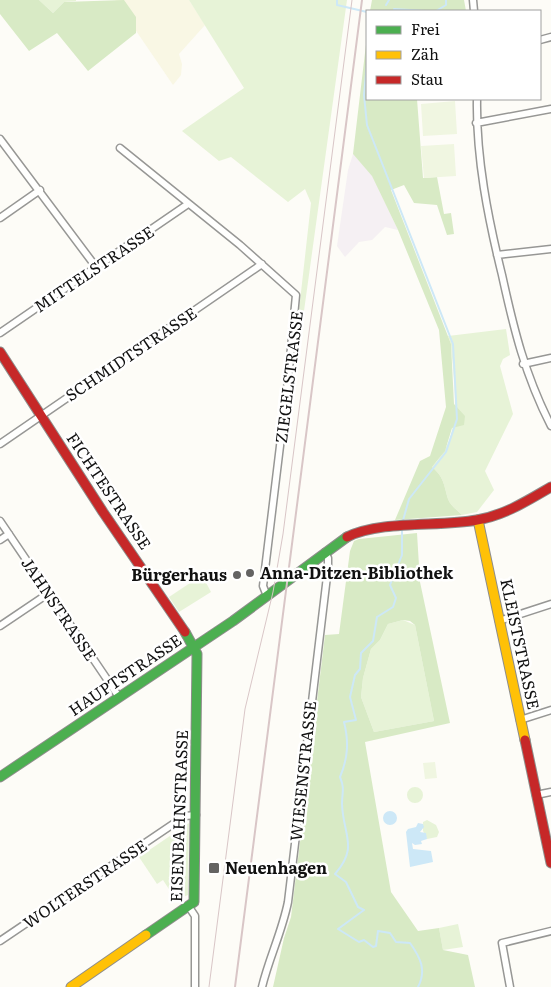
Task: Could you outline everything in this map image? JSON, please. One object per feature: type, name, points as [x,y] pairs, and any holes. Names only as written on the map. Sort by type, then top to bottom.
[{"type":"street","points":[[477,100],[476,123],[484,184],[497,255],[523,364],[551,426]]},
{"type":"street","points":[[476,123],[551,109]]},
{"type":"street","points":[[0,139],[96,267]]},
{"type":"street","name":"ZIEGELSTRASSE","points":[[120,148],[295,292],[297,299],[262,586],[267,596]]},
{"type":"street","points":[[0,218],[40,190]]},
{"type":"street","name":"MITTELSTRASSE","points":[[0,333],[188,204]]},
{"type":"street","points":[[497,255],[551,249]]},
{"type":"street","name":"SCHMIDTSTRASSE","points":[[0,444],[262,264]]},
{"type":"street","name":"FICHTESTRASSE","points":[[0,352],[40,416],[194,646]]},
{"type":"street","points":[[523,364],[551,358]]},
{"type":"street","name":"HAUPTSTRASSE","points":[[0,777],[267,596],[325,552],[356,533],[478,520],[518,507],[551,487]]},
{"type":"street","name":"KLEISTSTRASSE","points":[[478,520],[551,864]]},
{"type":"street","name":"JAHNSTRASSE","points":[[0,521],[119,697]]},
{"type":"street","points":[[0,540],[9,534]]},
{"type":"street","name":"WIESENSTRASSE","points":[[262,987],[269,958],[279,936],[288,902],[328,568],[328,558],[325,552]]},
{"type":"street","points":[[0,626],[49,593]]},
{"type":"street","points":[[499,622],[551,604]]},
{"type":"street","name":"EISENBAHNSTRASSE","points":[[194,646],[197,654],[196,815],[194,902],[189,907],[194,916],[195,987]]},
{"type":"street","points":[[520,720],[551,710]]},
{"type":"street","points":[[536,795],[551,792]]},
{"type":"street","name":"WOLTERSTRASSE","points":[[0,941],[185,816],[196,815]]},
{"type":"street","points":[[72,987],[189,907]]},
{"type":"street","points":[[510,987],[502,943],[551,931]]},
{"type":"shaded area","points":[[115,0],[189,0],[205,25],[179,54],[182,64],[181,75],[173,85]]},
{"type":"shaded area","points":[[353,154],[372,175],[398,230],[385,227],[372,240],[359,242],[345,257],[337,246],[348,170]]},
{"type":"green space","points":[[0,0],[39,0],[53,13],[64,2],[124,0],[136,17],[136,33],[88,71],[57,33],[29,51],[0,14]]},
{"type":"green space","points":[[39,0],[76,1],[64,2],[53,13]]},
{"type":"green space","points":[[189,0],[347,0],[304,311],[299,310],[311,203],[305,189],[288,202],[231,157],[219,161],[182,131],[244,88]]},
{"type":"green space","points":[[372,0],[464,0],[466,10],[370,10]]},
{"type":"green space","points":[[366,44],[366,100],[417,100],[423,178],[437,177],[444,214],[451,213],[454,234],[447,235],[437,205],[414,203],[404,185],[391,190],[451,344],[454,404],[465,416],[464,425],[452,428],[445,451],[432,467],[441,478],[449,501],[462,515],[395,520],[420,461],[430,456],[446,407],[439,330],[398,230],[372,176],[353,154]]},
{"type":"green space","points":[[455,101],[457,134],[423,136],[421,104]]},
{"type":"green space","points":[[454,144],[456,176],[424,178],[421,146]]},
{"type":"green space","points":[[506,329],[510,355],[503,359],[500,366],[513,414],[485,471],[494,490],[477,512],[462,515],[449,501],[441,478],[432,467],[443,453],[450,439],[455,413],[451,344],[448,336]]},
{"type":"green space","points":[[417,533],[420,582],[450,723],[365,742],[391,892],[418,931],[439,928],[443,950],[468,955],[475,987],[273,987],[284,938],[291,917],[325,635],[339,634],[350,551],[354,541]],"holes":[[[403,620],[410,621],[415,625],[434,721],[374,732],[361,697],[363,678],[371,649],[380,640],[388,624]]]},
{"type":"green space","points":[[202,575],[211,592],[179,612],[169,597]]},
{"type":"green space","points":[[403,620],[415,625],[434,721],[374,732],[361,697],[363,678],[371,649],[380,640],[388,624]]},
{"type":"green space","points":[[435,762],[437,778],[425,779],[423,763]]},
{"type":"green space","points":[[415,787],[421,789],[423,795],[421,801],[415,803],[409,801],[407,795],[409,789]]},
{"type":"green space","points":[[427,820],[436,825],[439,832],[437,837],[427,839],[423,831],[423,822]]},
{"type":"green space","points":[[189,823],[188,895],[176,900],[163,880],[157,884],[139,857]]},
{"type":"green space","points":[[458,924],[463,947],[443,950],[439,928]]},
{"type":"water","points":[[387,811],[393,811],[397,818],[393,825],[387,825],[383,821],[383,815]]},
{"type":"water","points":[[418,823],[423,824],[424,827],[420,832],[426,833],[427,839],[421,841],[422,844],[415,845],[412,843],[413,849],[431,851],[433,862],[410,867],[406,832],[408,829],[416,827]]},
{"type":"waterway","points":[[337,0],[337,5],[366,12]]},
{"type":"waterway","points":[[386,5],[389,0]]},
{"type":"waterway","points":[[438,10],[446,5],[446,0]]},
{"type":"waterway","points":[[394,9],[410,10]]},
{"type":"waterway","points":[[366,74],[364,95],[367,125],[453,344],[457,419],[446,452],[409,499],[402,524]]},
{"type":"waterway","points":[[402,531],[402,555],[390,585],[396,598],[393,607],[377,617],[373,641],[361,653],[360,669],[355,675],[350,697],[356,720],[344,722],[347,750],[340,777],[343,788],[342,804],[348,848],[342,865],[335,874],[346,882],[358,907],[364,910],[338,929],[359,942],[364,940],[373,947],[376,946],[378,931],[390,933],[396,942],[410,943],[417,953],[422,969],[421,981],[418,987]]},
{"type":"tram line","points":[[209,987],[245,709],[273,592],[283,534],[352,0]]},
{"type":"railway","points":[[235,987],[362,0]]},
{"type":"traffic: fast","points":[[0,777],[233,621],[347,537]]},
{"type":"traffic: fast","points":[[146,935],[194,902],[197,654],[185,632]]},
{"type":"traffic: slow","points":[[478,520],[525,740]]},
{"type":"traffic: slow","points":[[71,987],[146,935]]},
{"type":"traffic: jam","points":[[0,352],[103,512],[185,632]]},
{"type":"traffic: jam","points":[[347,537],[376,528],[462,522],[487,518],[516,507],[551,487]]},
{"type":"traffic: jam","points":[[525,740],[551,863]]},
{"type":"place","name":"Anna-Ditzen-Bibliothek","points":[[250,573]]},
{"type":"place","name":"Bürgerhaus","points":[[237,575]]},
{"type":"place","name":"Neuenhagen","points":[[214,868]]}]
